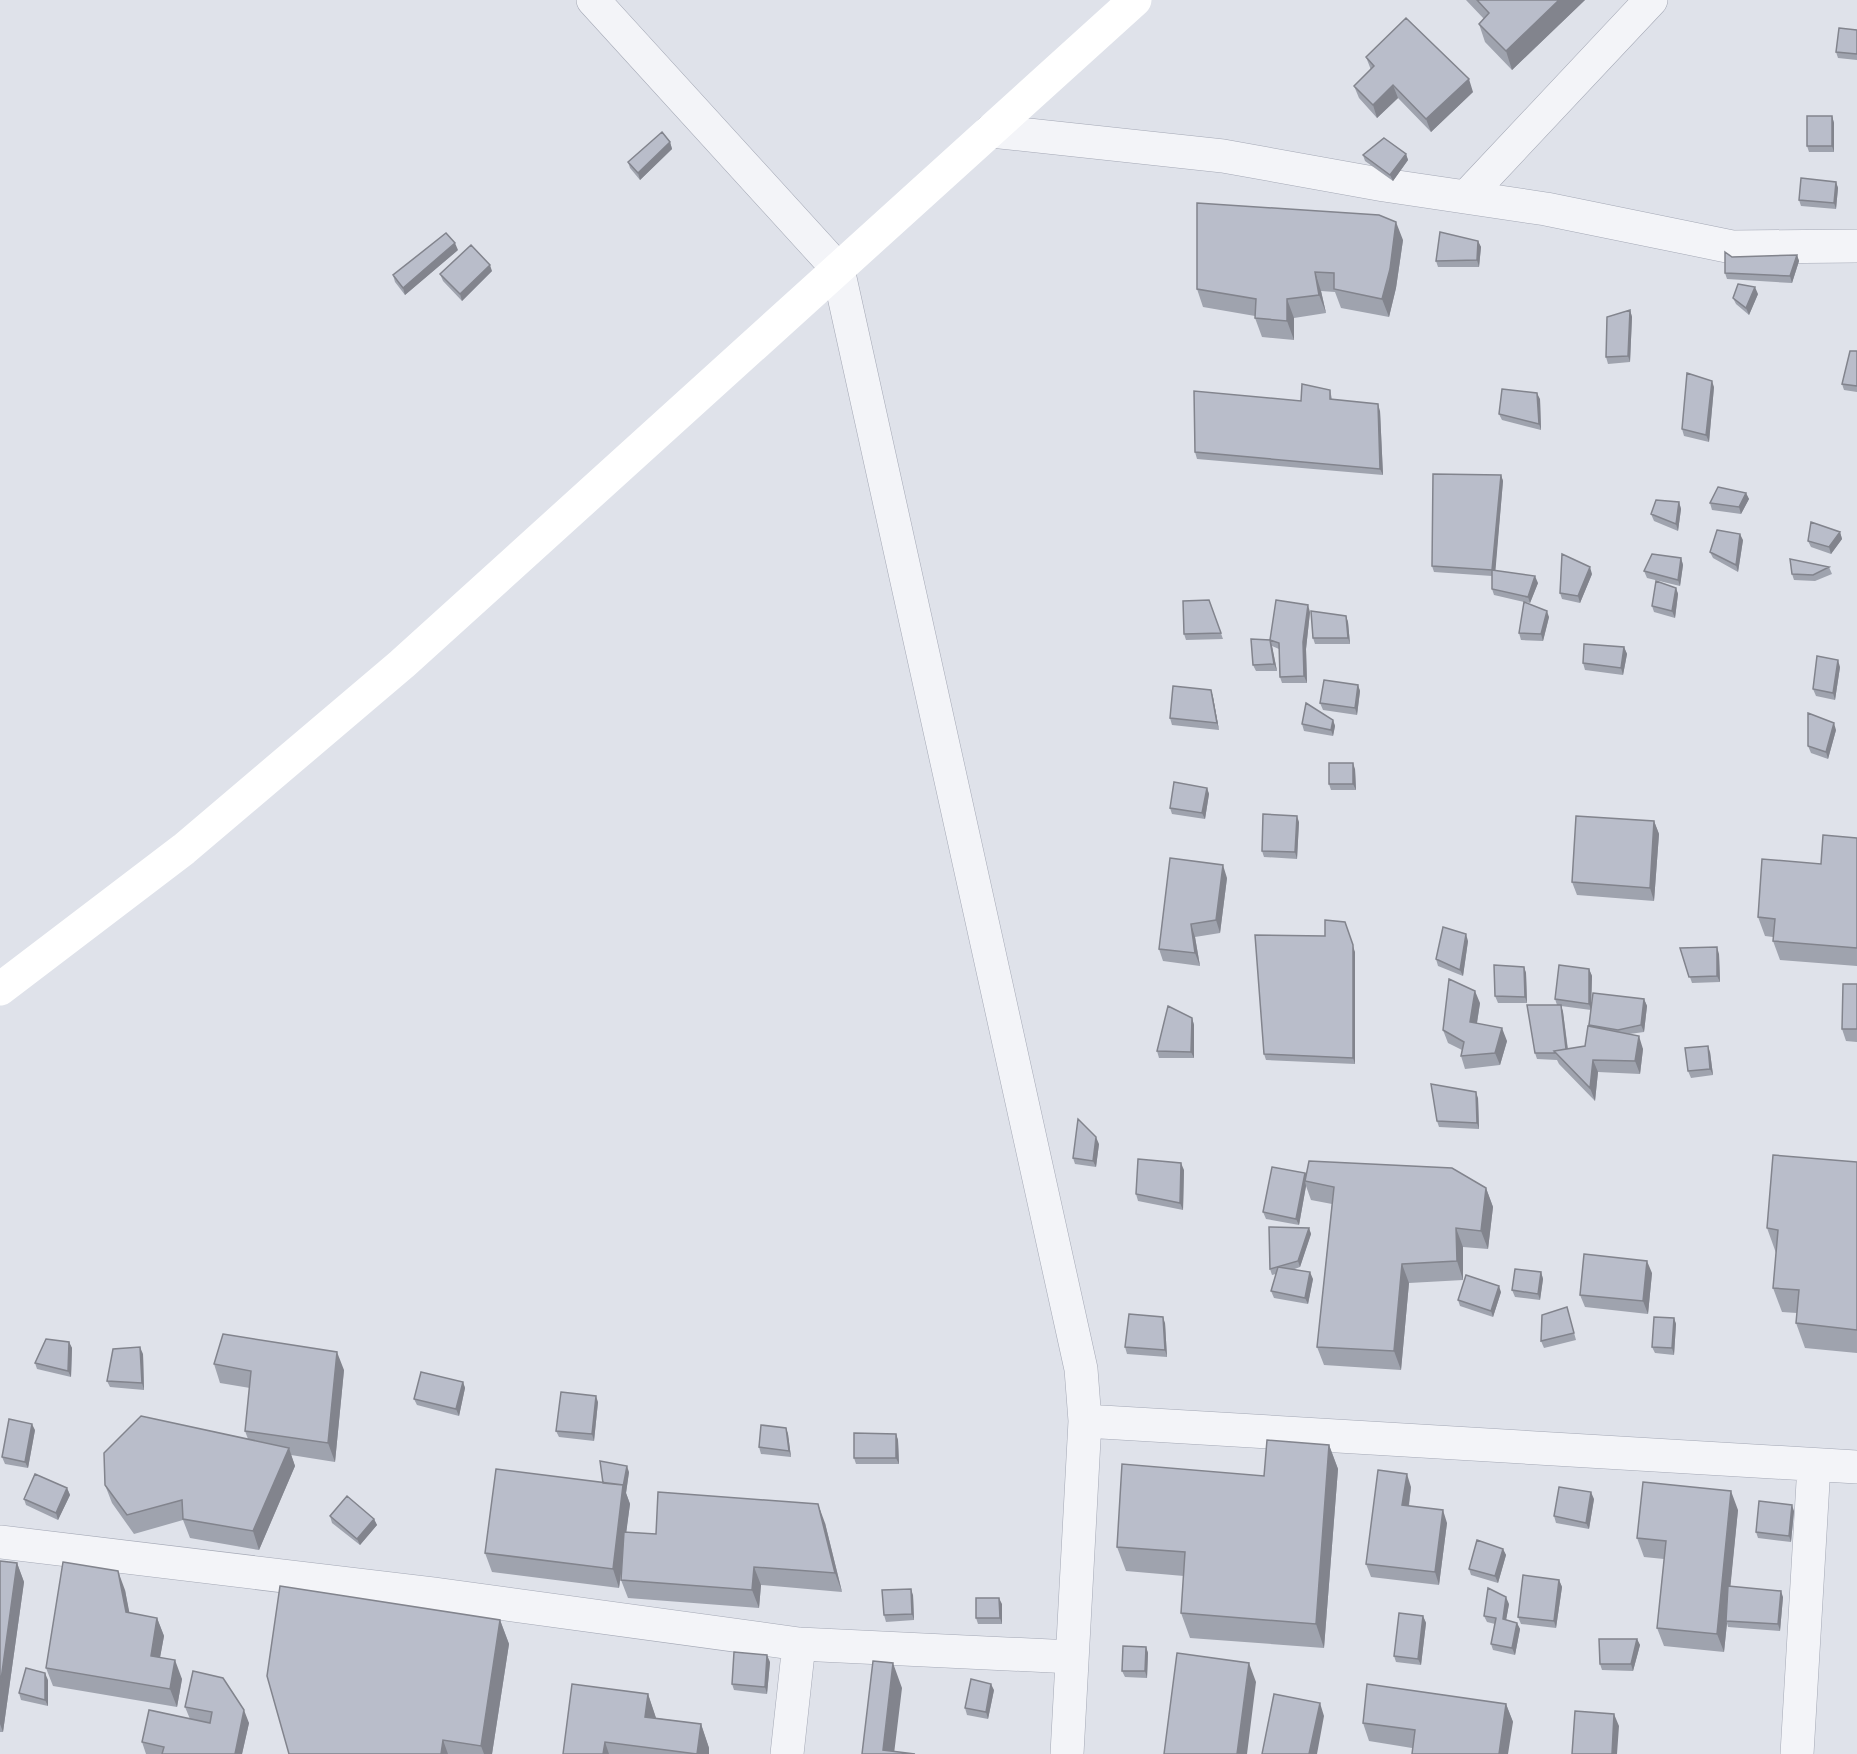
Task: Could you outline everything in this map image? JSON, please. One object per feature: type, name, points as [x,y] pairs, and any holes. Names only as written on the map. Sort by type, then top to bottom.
[{"type":"street","points":[[0,989],[184,849],[402,664],[1135,0]]},
{"type":"street","points":[[1466,197],[1651,0]]},
{"type":"street","points":[[607,7],[838,269],[1081,1369],[1085,1421],[1067,1754]]},
{"type":"street","points":[[991,131],[1223,156],[1546,209],[1732,247],[1857,246]]},
{"type":"street","points":[[1085,1421],[1857,1467]]},
{"type":"street","points":[[1797,1754],[1814,1465]]},
{"type":"street","points":[[0,1542],[433,1594],[799,1644],[1072,1657]]},
{"type":"street","points":[[786,1754],[799,1644]]},
{"type":"building","points":[[1477,0],[1559,0],[1506,51],[1479,24],[1489,13]]},
{"type":"building","points":[[1406,18],[1469,79],[1426,119],[1393,85],[1373,105],[1354,86],[1374,66],[1366,57]]},
{"type":"building","points":[[1839,28],[1857,30],[1857,54],[1836,52]]},
{"type":"building","points":[[1807,116],[1832,116],[1832,146],[1807,146]]},
{"type":"building","points":[[662,132],[670,142],[638,173],[628,162]]},
{"type":"building","points":[[1384,138],[1406,154],[1390,175],[1363,155]]},
{"type":"building","points":[[1801,178],[1836,182],[1834,203],[1799,200]]},
{"type":"building","points":[[1197,203],[1379,215],[1396,222],[1390,269],[1382,299],[1334,289],[1334,273],[1315,272],[1319,295],[1287,299],[1287,321],[1255,318],[1256,299],[1197,289]]},
{"type":"building","points":[[1440,232],[1478,241],[1477,260],[1436,261]]},
{"type":"building","points":[[446,233],[455,243],[403,288],[393,275]]},
{"type":"building","points":[[471,245],[490,265],[460,294],[440,274]]},
{"type":"building","points":[[1725,252],[1732,257],[1797,255],[1790,276],[1725,273]]},
{"type":"building","points":[[1738,284],[1755,287],[1746,308],[1733,298]]},
{"type":"building","points":[[1630,310],[1628,356],[1606,357],[1607,317]]},
{"type":"building","points":[[1850,351],[1857,351],[1857,386],[1842,384]]},
{"type":"building","points":[[1687,373],[1712,381],[1706,435],[1682,429]]},
{"type":"building","points":[[1302,384],[1330,390],[1330,399],[1378,404],[1380,469],[1195,452],[1194,391],[1301,401]]},
{"type":"building","points":[[1502,389],[1537,393],[1539,424],[1499,414]]},
{"type":"building","points":[[1433,474],[1501,475],[1492,570],[1432,566]]},
{"type":"building","points":[[1718,487],[1746,493],[1739,507],[1710,503]]},
{"type":"building","points":[[1656,500],[1679,502],[1676,524],[1651,514]]},
{"type":"building","points":[[1811,522],[1840,532],[1829,547],[1808,541]]},
{"type":"building","points":[[1717,530],[1740,534],[1736,565],[1710,552]]},
{"type":"building","points":[[1562,554],[1590,567],[1578,596],[1560,593]]},
{"type":"building","points":[[1652,554],[1681,558],[1678,580],[1644,571]]},
{"type":"building","points":[[1790,559],[1829,567],[1813,575],[1792,574]]},
{"type":"building","points":[[1492,570],[1535,576],[1528,597],[1492,589]]},
{"type":"building","points":[[1656,581],[1676,588],[1672,611],[1652,606]]},
{"type":"building","points":[[1209,600],[1221,633],[1184,634],[1183,601]]},
{"type":"building","points":[[1276,600],[1308,605],[1303,642],[1304,676],[1280,677],[1279,643],[1270,640]]},
{"type":"building","points":[[1524,602],[1547,611],[1541,634],[1519,633]]},
{"type":"building","points":[[1311,611],[1346,616],[1348,638],[1313,638]]},
{"type":"building","points":[[1251,639],[1270,640],[1274,664],[1253,665]]},
{"type":"building","points":[[1584,644],[1624,647],[1621,668],[1583,663]]},
{"type":"building","points":[[1817,656],[1838,660],[1833,693],[1813,689]]},
{"type":"building","points":[[1324,680],[1358,685],[1355,708],[1320,703]]},
{"type":"building","points":[[1173,686],[1211,690],[1217,723],[1170,718]]},
{"type":"building","points":[[1306,703],[1333,720],[1331,730],[1302,724]]},
{"type":"building","points":[[1808,713],[1834,723],[1826,752],[1808,746]]},
{"type":"building","points":[[1329,763],[1353,763],[1353,784],[1329,784]]},
{"type":"building","points":[[1174,782],[1207,788],[1202,813],[1170,808]]},
{"type":"building","points":[[1263,814],[1297,816],[1295,852],[1262,851]]},
{"type":"building","points":[[1576,816],[1654,821],[1650,888],[1572,882]]},
{"type":"building","points":[[1823,835],[1857,838],[1857,948],[1773,941],[1775,919],[1758,917],[1762,859],[1821,864]]},
{"type":"building","points":[[1170,858],[1223,865],[1216,920],[1191,924],[1195,953],[1159,949]]},
{"type":"building","points":[[1325,920],[1345,922],[1353,945],[1353,1058],[1264,1054],[1255,935],[1325,936]]},
{"type":"building","points":[[1443,927],[1466,934],[1460,970],[1436,959]]},
{"type":"building","points":[[1717,947],[1717,976],[1689,977],[1680,948]]},
{"type":"building","points":[[1494,965],[1524,967],[1525,997],[1495,996]]},
{"type":"building","points":[[1559,965],[1589,969],[1589,1004],[1555,999]]},
{"type":"building","points":[[1449,979],[1475,991],[1470,1022],[1502,1028],[1495,1053],[1461,1056],[1464,1042],[1443,1030]]},
{"type":"building","points":[[1843,984],[1857,984],[1857,1029],[1842,1029]]},
{"type":"building","points":[[1593,993],[1644,999],[1641,1025],[1618,1030],[1589,1025]]},
{"type":"building","points":[[1527,1005],[1561,1005],[1566,1049],[1554,1051],[1555,1053],[1535,1053]]},
{"type":"building","points":[[1168,1006],[1192,1018],[1191,1052],[1157,1051]]},
{"type":"building","points":[[1588,1026],[1639,1036],[1635,1061],[1593,1060],[1590,1088],[1554,1051],[1585,1046]]},
{"type":"building","points":[[1708,1046],[1710,1069],[1688,1071],[1685,1048]]},
{"type":"building","points":[[1431,1084],[1476,1092],[1477,1123],[1437,1121]]},
{"type":"building","points":[[1078,1119],[1096,1137],[1093,1161],[1073,1158]]},
{"type":"building","points":[[1773,1155],[1857,1162],[1857,1330],[1796,1323],[1799,1290],[1773,1288],[1778,1230],[1767,1228]]},
{"type":"building","points":[[1138,1159],[1181,1163],[1180,1203],[1136,1194]]},
{"type":"building","points":[[1309,1161],[1452,1168],[1486,1188],[1481,1231],[1456,1228],[1457,1261],[1402,1264],[1394,1351],[1317,1347],[1334,1187],[1305,1181]]},
{"type":"building","points":[[1272,1167],[1305,1173],[1296,1219],[1263,1212]]},
{"type":"building","points":[[1269,1227],[1309,1228],[1298,1261],[1270,1269]]},
{"type":"building","points":[[1584,1254],[1647,1261],[1643,1301],[1580,1295]]},
{"type":"building","points":[[1278,1267],[1310,1272],[1305,1298],[1271,1291]]},
{"type":"building","points":[[1515,1269],[1541,1272],[1538,1294],[1512,1290]]},
{"type":"building","points":[[1466,1275],[1499,1286],[1491,1311],[1458,1300]]},
{"type":"building","points":[[1567,1307],[1574,1333],[1541,1341],[1542,1315]]},
{"type":"building","points":[[1129,1314],[1163,1317],[1165,1350],[1125,1347]]},
{"type":"building","points":[[1654,1317],[1674,1318],[1672,1348],[1652,1347]]},
{"type":"building","points":[[223,1334],[337,1352],[328,1443],[245,1431],[251,1371],[214,1364]]},
{"type":"building","points":[[46,1339],[69,1342],[68,1371],[35,1363]]},
{"type":"building","points":[[140,1347],[142,1383],[107,1381],[113,1349]]},
{"type":"building","points":[[421,1372],[463,1382],[456,1409],[414,1399]]},
{"type":"building","points":[[561,1392],[596,1396],[592,1434],[556,1431]]},
{"type":"building","points":[[141,1416],[289,1448],[253,1531],[183,1519],[182,1500],[127,1515],[105,1485],[104,1453]]},
{"type":"building","points":[[9,1419],[32,1424],[25,1462],[2,1457]]},
{"type":"building","points":[[761,1425],[786,1428],[789,1451],[759,1447]]},
{"type":"building","points":[[854,1433],[896,1434],[896,1458],[854,1458]]},
{"type":"building","points":[[1267,1440],[1329,1445],[1316,1624],[1181,1613],[1185,1552],[1117,1547],[1122,1464],[1264,1476]]},
{"type":"building","points":[[600,1461],[627,1466],[623,1487],[623,1485],[603,1483]]},
{"type":"building","points":[[496,1469],[623,1485],[613,1569],[485,1553]]},
{"type":"building","points":[[1378,1470],[1407,1474],[1402,1505],[1443,1510],[1435,1572],[1366,1564]]},
{"type":"building","points":[[35,1474],[67,1488],[56,1513],[24,1499]]},
{"type":"building","points":[[1643,1482],[1731,1491],[1717,1634],[1657,1628],[1666,1541],[1637,1538]]},
{"type":"building","points":[[1559,1487],[1591,1492],[1586,1523],[1554,1516]]},
{"type":"building","points":[[658,1492],[818,1504],[835,1573],[754,1567],[752,1590],[621,1580],[624,1532],[656,1534]]},
{"type":"building","points":[[347,1496],[374,1519],[357,1539],[330,1516]]},
{"type":"building","points":[[1759,1501],[1792,1505],[1789,1536],[1756,1532]]},
{"type":"building","points":[[1477,1540],[1503,1549],[1495,1576],[1469,1569]]},
{"type":"building","points":[[0,1561],[17,1563],[0,1687]]},
{"type":"building","points":[[63,1562],[118,1571],[126,1612],[157,1618],[151,1656],[175,1660],[170,1689],[46,1668]]},
{"type":"building","points":[[1523,1575],[1559,1580],[1554,1621],[1518,1617]]},
{"type":"building","points":[[280,1586],[500,1620],[481,1746],[443,1740],[441,1754],[289,1754],[267,1676]]},
{"type":"building","points":[[1728,1586],[1781,1591],[1778,1624],[1726,1621]]},
{"type":"building","points":[[1488,1588],[1506,1597],[1503,1619],[1517,1623],[1512,1648],[1491,1644],[1496,1618],[1484,1616]]},
{"type":"building","points":[[911,1589],[912,1614],[884,1615],[882,1590]]},
{"type":"building","points":[[976,1598],[999,1598],[1000,1618],[976,1618]]},
{"type":"building","points":[[1399,1613],[1423,1616],[1418,1659],[1394,1656]]},
{"type":"building","points":[[1599,1639],[1637,1639],[1631,1664],[1600,1664]]},
{"type":"building","points":[[1123,1646],[1146,1647],[1145,1671],[1122,1671]]},
{"type":"building","points":[[734,1652],[767,1655],[765,1687],[732,1684]]},
{"type":"building","points":[[1177,1653],[1249,1663],[1237,1754],[1164,1754]]},
{"type":"building","points":[[873,1661],[893,1663],[883,1750],[915,1754],[862,1754]]},
{"type":"building","points":[[26,1668],[45,1673],[45,1700],[19,1693]]},
{"type":"building","points":[[193,1671],[223,1678],[244,1710],[235,1754],[162,1754],[164,1747],[142,1742],[149,1710],[210,1723],[212,1712],[185,1707]]},
{"type":"building","points":[[971,1679],[991,1684],[986,1712],[965,1708]]},
{"type":"building","points":[[572,1684],[648,1694],[645,1717],[701,1724],[697,1754],[605,1742],[603,1754],[563,1754]]},
{"type":"building","points":[[1367,1684],[1506,1704],[1499,1754],[1412,1754],[1415,1730],[1363,1723]]},
{"type":"building","points":[[1274,1694],[1320,1703],[1309,1754],[1262,1754]]},
{"type":"building","points":[[1575,1711],[1614,1714],[1612,1754],[1572,1754]]}]
